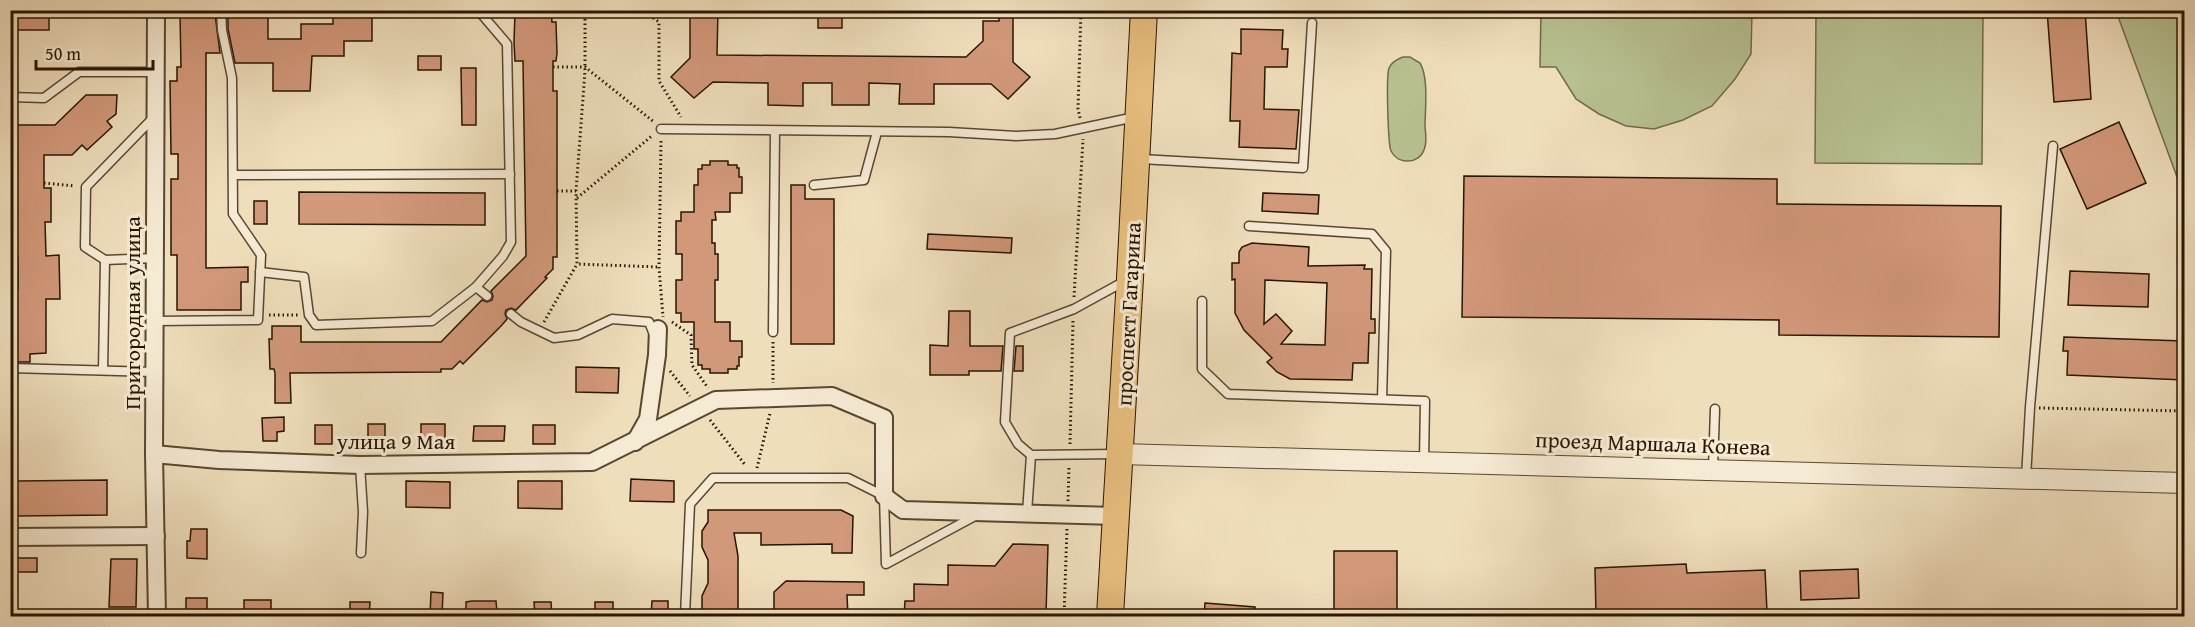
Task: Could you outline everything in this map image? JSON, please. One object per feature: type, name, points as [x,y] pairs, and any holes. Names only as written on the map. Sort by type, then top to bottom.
[{"type":"main road","name":"проспект Гагарина","points":[[1110,616],[1144,10]]},
{"type":"street","name":"Пригородная улица","points":[[156,10],[154,454],[157,616]]},
{"type":"street","points":[[634,442],[648,420],[659,336]]},
{"type":"street","points":[[716,400],[832,396],[884,418],[884,496],[903,510],[1116,516]]},
{"type":"street","name":"улица 9 Мая","points":[[154,454],[219,460],[360,465],[592,462],[716,400]]},
{"type":"street","name":"проезд Маршала Конева","points":[[1120,454],[2184,483]]},
{"type":"street","points":[[10,537],[156,536]]},
{"type":"lane","points":[[154,321],[258,320],[261,255],[233,214],[232,78],[222,30],[221,10]]},
{"type":"lane","points":[[260,272],[304,277],[309,315],[316,325],[432,321],[476,287],[503,256],[511,242],[507,44],[478,10]]},
{"type":"lane","points":[[1136,159],[1303,168],[1312,23]]},
{"type":"lane","points":[[10,97],[44,98],[79,72],[156,72]]},
{"type":"lane","points":[[154,117],[86,187],[85,247],[105,260],[155,258]]},
{"type":"lane","points":[[661,129],[949,132],[1016,136],[1046,135],[1138,117]]},
{"type":"lane","points":[[772,332],[775,131]]},
{"type":"lane","points":[[814,184],[864,180],[877,132]]},
{"type":"lane","points":[[2026,478],[2053,146]]},
{"type":"lane","points":[[233,175],[510,174]]},
{"type":"lane","points":[[1249,226],[1372,234],[1386,251],[1382,399]]},
{"type":"lane","points":[[103,370],[105,260]]},
{"type":"lane","points":[[1120,454],[1031,454],[1018,444],[1005,422],[1010,333],[1074,309],[1130,278]]},
{"type":"lane","points":[[476,287],[487,296]]},
{"type":"lane","points":[[1202,301],[1202,369],[1228,394],[1425,401],[1424,461]]},
{"type":"lane","points":[[511,314],[521,322],[554,338],[578,335],[612,319],[649,322],[659,336]]},
{"type":"lane","points":[[10,368],[154,372]]},
{"type":"lane","points":[[1713,469],[1715,409]]},
{"type":"lane","points":[[1027,513],[1031,454]]},
{"type":"lane","points":[[360,465],[363,512],[362,553]]},
{"type":"lane","points":[[685,616],[690,504],[713,478],[848,478],[884,496],[886,564],[982,512]]},
{"type":"path","points":[[539,330],[577,264],[576,191],[585,67],[585,10]]},
{"type":"path","points":[[642,10],[659,22],[659,81],[689,129]]},
{"type":"path","points":[[553,67],[585,67],[661,129]]},
{"type":"path","points":[[576,199],[661,129]]},
{"type":"path","points":[[661,129],[659,336],[700,407],[755,478]]},
{"type":"path","points":[[44,183],[86,187]]},
{"type":"path","points":[[557,191],[576,191]]},
{"type":"path","points":[[577,264],[659,267]]},
{"type":"path","points":[[258,315],[309,315]]},
{"type":"path","points":[[755,478],[773,398],[772,332]]},
{"type":"path","points":[[659,336],[691,335],[692,365],[716,400]]},
{"type":"path","points":[[2030,407],[2184,411]]},
{"type":"green space","points":[[1541,11],[1752,11],[1751,54],[1735,79],[1712,106],[1683,120],[1654,129],[1626,126],[1599,114],[1576,99],[1556,67],[1540,67]]},
{"type":"green space","points":[[1816,11],[1983,11],[1982,164],[1815,163]]},
{"type":"green space","points":[[2116,11],[2184,11],[2184,196]]},
{"type":"green space","points":[[1403,57],[1410,57],[1420,63],[1426,85],[1425,147],[1418,158],[1408,161],[1398,159],[1391,151],[1388,124],[1389,68]]},
{"type":"building","points":[[10,10],[49,10],[49,30],[10,30]]},
{"type":"building","points":[[333,10],[372,10],[372,41],[344,41],[344,56],[312,56],[310,91],[273,91],[273,63],[235,63],[228,29],[228,13],[268,13],[268,39],[301,39],[301,24],[333,24]]},
{"type":"building","points":[[523,10],[551,10],[552,22],[556,22],[557,53],[556,61],[553,61],[553,91],[557,91],[557,257],[553,257],[553,269],[516,310],[511,308],[506,310],[507,319],[463,364],[460,361],[452,369],[441,369],[441,372],[290,373],[291,403],[275,403],[275,373],[274,369],[270,369],[269,339],[272,339],[272,326],[301,326],[301,342],[441,342],[482,300],[487,302],[492,300],[491,291],[526,256],[523,61],[515,61],[514,42],[515,13],[523,13]]},
{"type":"building","points":[[690,10],[718,10],[717,55],[966,57],[983,41],[983,21],[999,21],[999,10],[1013,10],[1013,62],[1030,77],[1008,99],[991,84],[934,84],[934,104],[899,104],[900,84],[869,83],[869,105],[832,105],[832,83],[803,83],[803,106],[768,105],[768,83],[713,82],[694,98],[671,77],[690,58]]},
{"type":"building","points":[[818,10],[842,10],[842,28],[818,28]]},
{"type":"building","points":[[2047,10],[2085,10],[2091,99],[2054,102]]},
{"type":"building","points":[[180,14],[215,14],[220,53],[206,53],[206,268],[248,267],[248,282],[241,282],[241,310],[177,310],[177,255],[171,255],[171,179],[178,179],[178,154],[171,154],[170,81],[177,81],[177,67],[181,67]]},
{"type":"building","points":[[1241,29],[1283,30],[1282,49],[1288,49],[1287,67],[1265,67],[1264,109],[1299,110],[1296,149],[1239,147],[1240,121],[1230,121],[1232,53],[1241,54]]},
{"type":"building","points":[[418,56],[441,56],[441,70],[418,70]]},
{"type":"building","points":[[461,68],[476,68],[476,125],[462,125]]},
{"type":"building","points":[[86,95],[117,95],[116,114],[107,121],[112,127],[87,150],[82,145],[72,155],[44,155],[44,188],[51,188],[51,222],[45,222],[46,256],[59,255],[60,299],[46,299],[46,353],[30,354],[30,362],[10,362],[10,326],[13,326],[13,289],[18,289],[18,258],[15,258],[15,240],[10,240],[10,125],[55,125]]},
{"type":"building","points":[[2119,122],[2146,183],[2087,209],[2060,149]]},
{"type":"building","points":[[710,161],[728,161],[728,165],[737,165],[739,177],[742,177],[742,193],[730,193],[730,212],[715,212],[716,220],[712,220],[712,243],[715,243],[715,254],[718,254],[718,280],[715,280],[715,322],[730,322],[730,341],[742,341],[742,357],[739,357],[739,366],[737,369],[728,369],[728,373],[710,373],[710,369],[702,369],[702,365],[698,365],[698,349],[694,349],[694,322],[681,322],[681,313],[676,313],[676,280],[682,280],[682,254],[676,254],[676,221],[681,221],[681,212],[694,212],[694,185],[698,185],[698,169],[702,169],[702,165],[710,165]]},
{"type":"building","points":[[1464,176],[1777,179],[1777,204],[2001,206],[1999,337],[1779,335],[1779,320],[1462,317]]},
{"type":"building","points":[[791,185],[805,185],[805,199],[834,199],[834,344],[791,344]]},
{"type":"building","points":[[299,192],[485,193],[485,225],[299,224]]},
{"type":"building","points":[[1263,193],[1319,195],[1318,214],[1262,211]]},
{"type":"building","points":[[254,201],[267,201],[267,224],[254,224]]},
{"type":"building","points":[[928,234],[1012,238],[1011,253],[927,249]]},
{"type":"building","points":[[1252,243],[1309,247],[1308,266],[1365,265],[1364,269],[1372,269],[1371,319],[1375,319],[1375,333],[1369,333],[1368,363],[1353,363],[1352,380],[1290,379],[1277,372],[1267,362],[1272,358],[1244,330],[1235,313],[1235,279],[1232,280],[1232,263],[1239,263],[1239,252],[1242,247]],"holes":[[[1265,280],[1327,283],[1325,345],[1281,344],[1292,331],[1276,314],[1264,324]]]},
{"type":"building","points":[[2070,271],[2149,274],[2148,307],[2068,305]]},
{"type":"building","points":[[949,311],[970,311],[970,346],[1003,346],[1001,371],[969,371],[969,375],[930,375],[930,345],[948,346]]},
{"type":"building","points":[[2064,337],[2184,341],[2184,380],[2067,375],[2068,351],[2063,351]]},
{"type":"building","points":[[1016,346],[1023,346],[1023,371],[1014,371]]},
{"type":"building","points":[[576,367],[619,368],[618,393],[576,392]]},
{"type":"building","points":[[284,417],[284,431],[277,432],[277,441],[263,441],[262,418]]},
{"type":"building","points":[[368,424],[385,424],[385,445],[368,445]]},
{"type":"building","points":[[421,424],[445,424],[445,442],[421,443]]},
{"type":"building","points":[[315,425],[332,425],[332,444],[315,444]]},
{"type":"building","points":[[533,425],[555,425],[555,444],[533,444]]},
{"type":"building","points":[[474,426],[505,426],[504,441],[473,441]]},
{"type":"building","points":[[631,479],[674,481],[674,502],[630,501]]},
{"type":"building","points":[[107,480],[107,515],[17,516],[17,481]]},
{"type":"building","points":[[406,481],[450,482],[450,508],[406,507]]},
{"type":"building","points":[[518,481],[562,481],[562,509],[518,508]]},
{"type":"building","points":[[708,510],[841,510],[853,516],[852,553],[832,553],[832,544],[761,545],[761,533],[734,533],[738,556],[738,616],[702,616],[702,596],[708,583],[708,560],[702,547],[702,531],[708,522]]},
{"type":"building","points":[[191,529],[207,529],[207,559],[187,558],[187,541],[190,541]]},
{"type":"building","points":[[1013,544],[1048,545],[1046,614],[994,612],[994,616],[904,616],[905,601],[914,601],[914,584],[948,585],[948,565],[995,566]]},
{"type":"building","points":[[1334,551],[1397,551],[1397,616],[1334,616]]},
{"type":"building","points":[[10,558],[37,558],[37,572],[10,572]]},
{"type":"building","points":[[111,559],[137,559],[136,607],[109,607]]},
{"type":"building","points":[[1686,564],[1687,573],[1765,570],[1767,611],[1596,616],[1595,568]]},
{"type":"building","points":[[1858,569],[1859,598],[1801,600],[1800,571]]},
{"type":"building","points":[[786,581],[864,582],[864,595],[847,595],[848,616],[774,616],[774,592]]},
{"type":"building","points":[[431,592],[443,593],[442,616],[430,616]]},
{"type":"building","points":[[186,598],[207,598],[207,616],[186,616]]},
{"type":"building","points":[[244,600],[271,600],[271,616],[244,616]]},
{"type":"building","points":[[496,601],[497,613],[492,613],[493,616],[466,614],[466,602]]},
{"type":"building","points":[[652,601],[668,601],[668,616],[651,616]]},
{"type":"building","points":[[350,602],[370,602],[369,616],[350,616]]},
{"type":"building","points":[[534,602],[551,602],[552,616],[535,616]]},
{"type":"building","points":[[595,602],[613,602],[613,616],[595,616]]},
{"type":"building","points":[[1205,603],[1255,607],[1255,616],[1204,616]]}]
